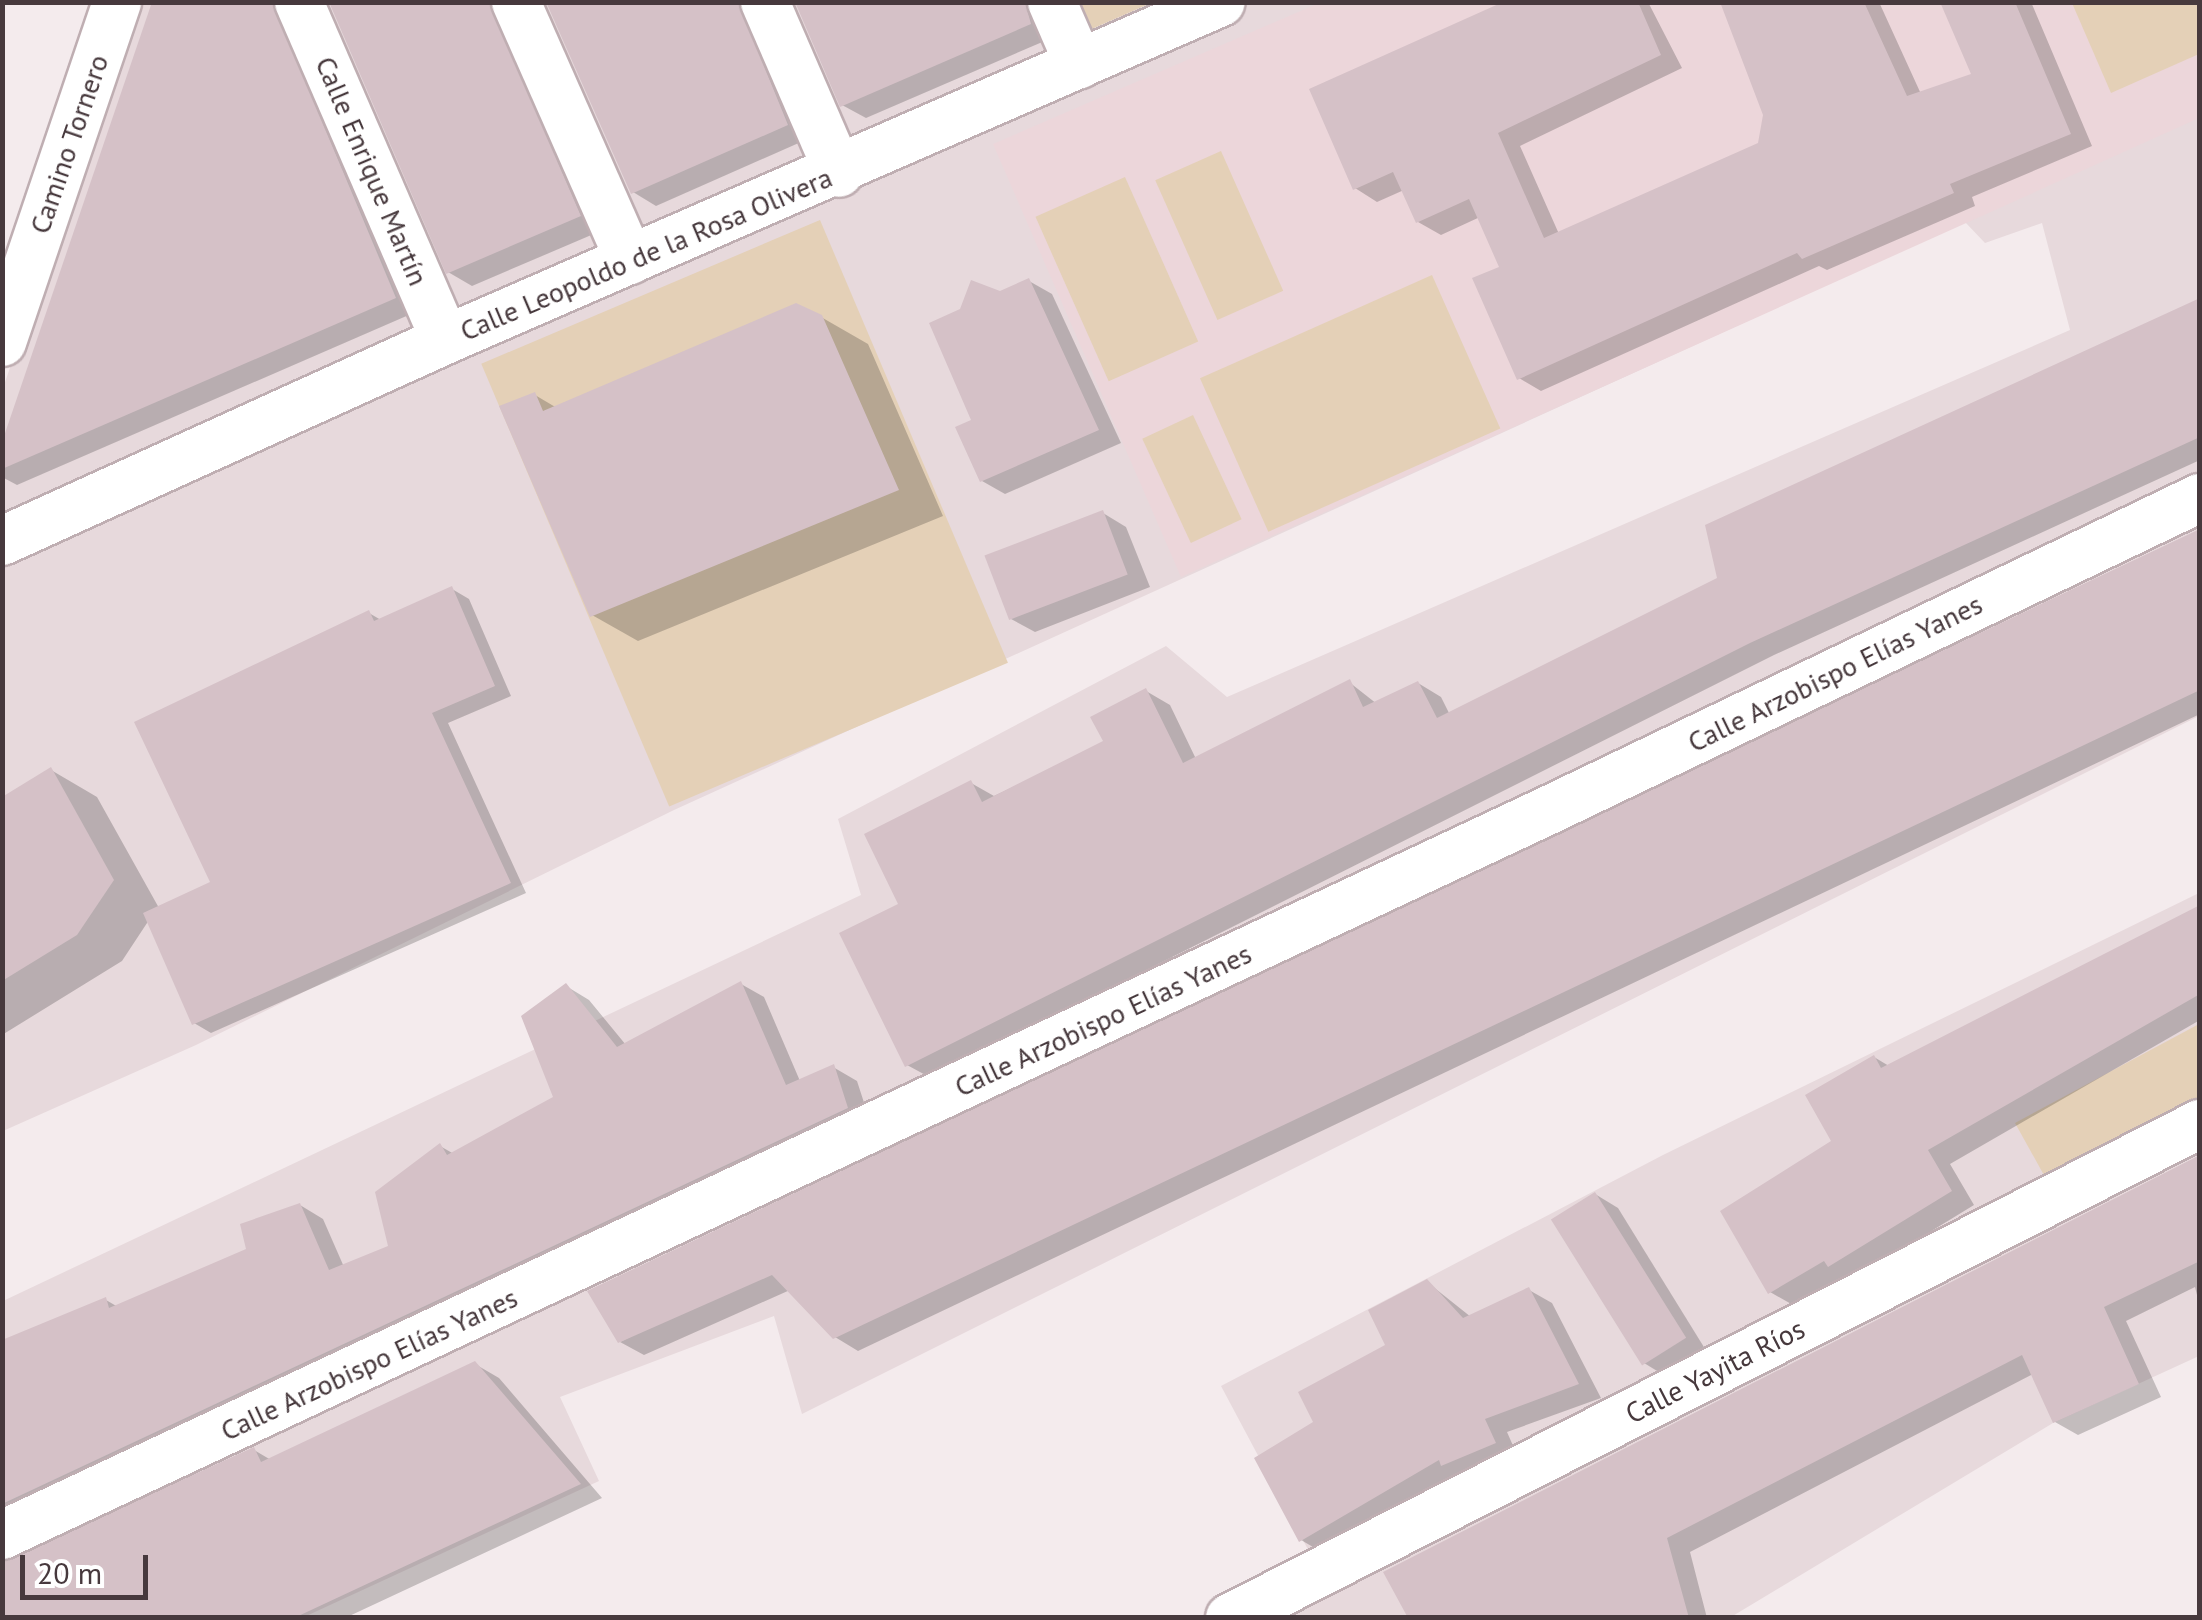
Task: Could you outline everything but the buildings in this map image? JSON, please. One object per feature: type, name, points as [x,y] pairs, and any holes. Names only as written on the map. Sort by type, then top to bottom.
[{"type":"street","name":"Camino Tornero","points":[[2,342],[116,2]]},
{"type":"street","name":"Calle Enrique Martín","points":[[300,2],[445,340]]},
{"type":"street","points":[[516,2],[630,260]]},
{"type":"street","points":[[764,2],[839,173]]},
{"type":"street","name":"Calle Leopoldo de la Rosa Olivera","points":[[2,542],[445,340],[839,173],[1072,25],[1221,2]]},
{"type":"street","name":"Calle Arzobispo Elías Yanes","points":[[2,1535],[1550,810],[2200,498]]},
{"type":"street","name":"Calle Leopoldo de la Rosa Olivera","points":[[2,504],[28,513],[73,510]]},
{"type":"street","name":"Calle Yayita Ríos","points":[[1230,1618],[2200,1124]]},
{"type":"shaded area","points":[[136,3],[2199,3],[2199,716],[802,1414],[774,1316],[560,1397],[599,1481],[304,1617],[3,1617],[3,1301],[861,895],[838,819],[1166,646],[1227,697],[2070,330],[2042,223],[1985,243],[1965,222],[674,810],[196,1045],[3,1131],[3,388]]},
{"type":"shaded area","points":[[1075,3],[1151,3],[1087,31]]},
{"type":"shaded area","points":[[1319,3],[2199,3],[2199,118],[1181,577],[993,144]]},
{"type":"shaded area","points":[[2072,3],[2199,3],[2199,54],[2111,93]]},
{"type":"shaded area","points":[[1221,151],[1283,291],[1217,320],[1155,180]]},
{"type":"shaded area","points":[[1125,177],[1198,341],[1109,381],[1035,217]]},
{"type":"shaded area","points":[[820,220],[1008,663],[669,807],[481,364]]},
{"type":"shaded area","points":[[1432,275],[1500,428],[1268,532],[1200,378]]},
{"type":"shaded area","points":[[1193,415],[1242,519],[1191,543],[1142,439]]},
{"type":"shaded area","points":[[2199,893],[2199,1356],[2053,1423],[1731,1617],[1277,1617],[1329,1589],[1221,1386],[1663,1155]]},
{"type":"shaded area","points":[[2199,1024],[2199,1098],[2045,1177],[2015,1123]]}]
